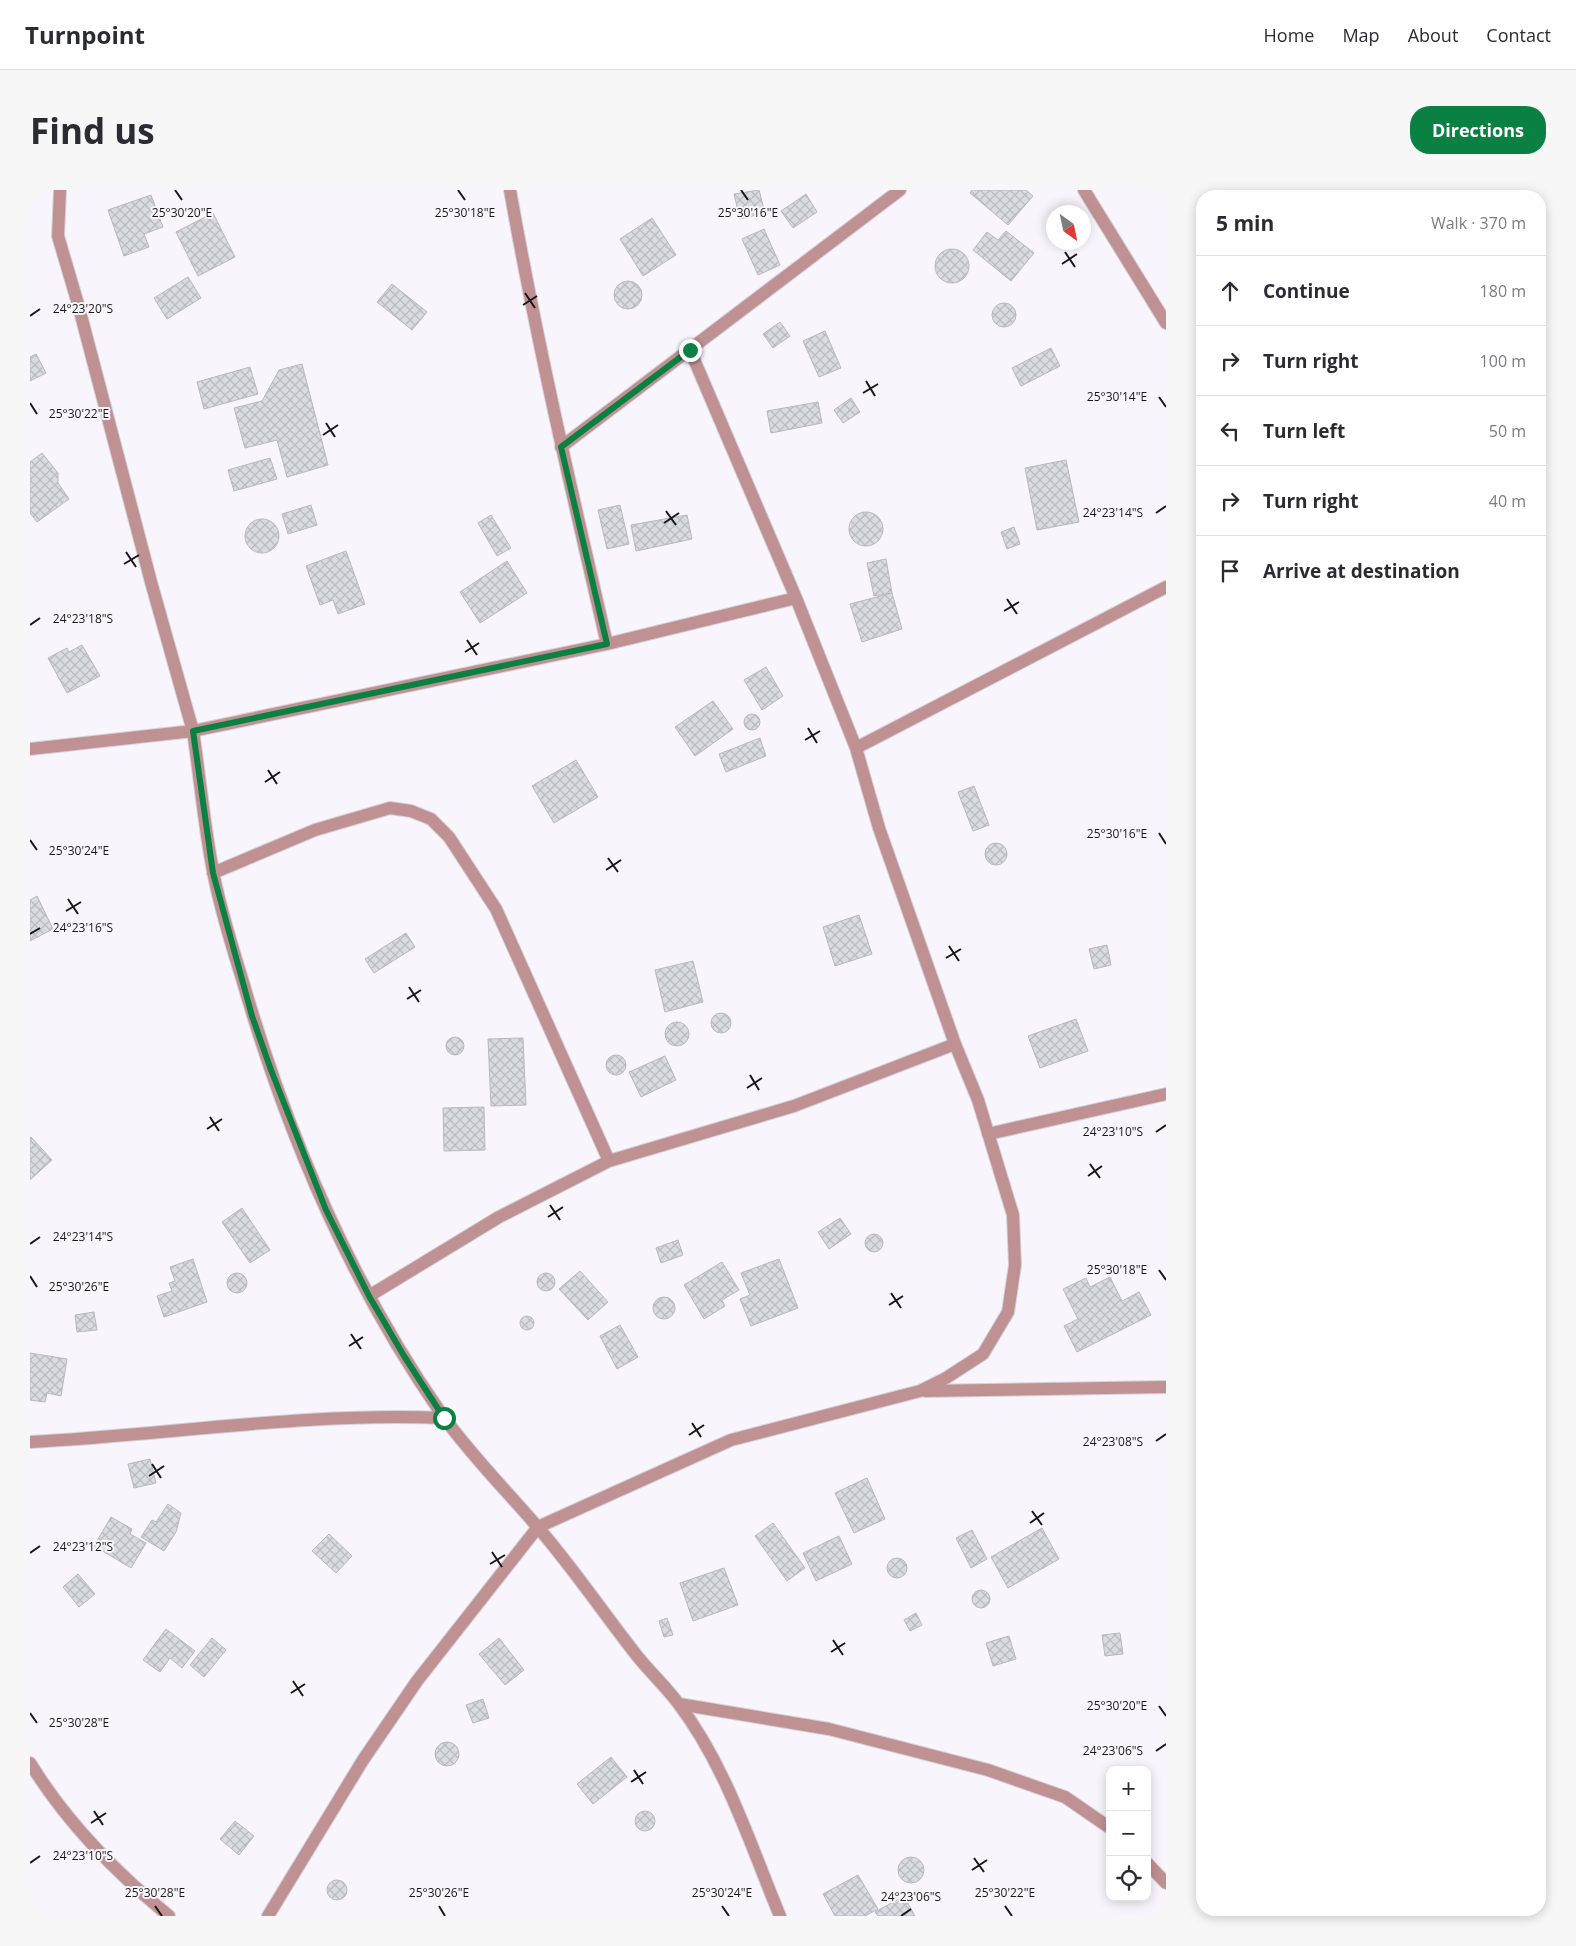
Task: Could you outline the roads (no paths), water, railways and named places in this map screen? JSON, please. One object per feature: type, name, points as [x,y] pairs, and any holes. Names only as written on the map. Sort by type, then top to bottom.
[{"type":"street","points":[[60,190],[58,236],[193,731],[213,873],[250,1008],[271,1070],[326,1210],[369,1296],[404,1356],[444,1418],[486,1469],[538,1527],[640,1660],[679,1704],[705,1744],[731,1797],[780,1916]]},
{"type":"street","points":[[510,190],[526,280],[561,447],[607,644]]},
{"type":"street","points":[[561,447],[900,190]]},
{"type":"street","points":[[1084,190],[1166,323]]},
{"type":"street","points":[[268,1916],[363,1760],[417,1682],[538,1527],[731,1440],[920,1391],[946,1378],[983,1354],[1008,1312],[1015,1265],[1013,1215],[988,1134],[879,828],[856,748],[796,598],[690,350]]},
{"type":"street","points":[[856,748],[1166,587]]},
{"type":"street","points":[[30,749],[193,731],[607,644],[796,598]]},
{"type":"street","points":[[213,873],[315,830],[390,808],[411,811],[431,820],[448,837],[496,909],[609,1162]]},
{"type":"street","points":[[369,1296],[499,1217],[609,1162],[794,1106],[955,1044]]},
{"type":"street","points":[[988,1134],[1166,1094]]},
{"type":"street","points":[[920,1391],[1166,1387]]},
{"type":"street","points":[[30,1442],[328,1419],[400,1416],[444,1418]]},
{"type":"street","points":[[679,1704],[829,1729],[988,1770],[1065,1797],[1106,1825]]},
{"type":"street","points":[[30,1763],[70,1819],[104,1858],[170,1916]]},
{"type":"street","points":[[1151,1867],[1166,1883]]}]
